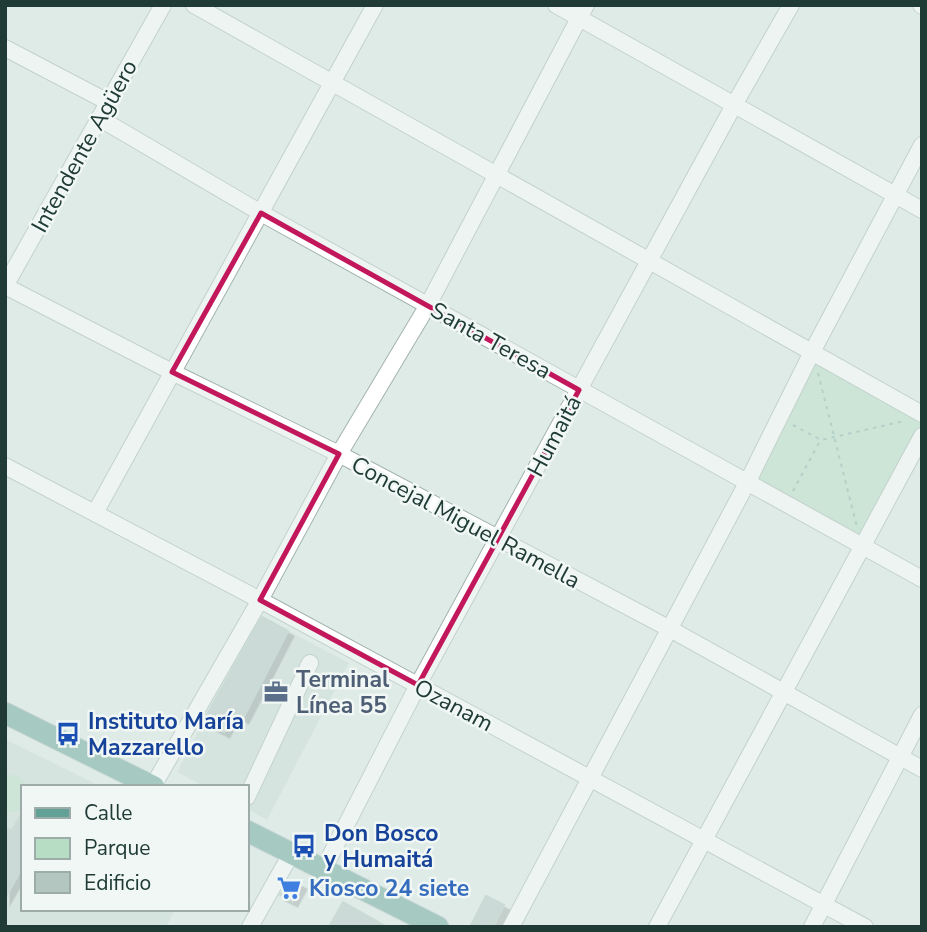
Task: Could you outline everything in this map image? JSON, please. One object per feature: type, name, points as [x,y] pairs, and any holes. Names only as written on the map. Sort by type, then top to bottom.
[{"type":"main road","points":[[5,713],[152,785]]},
{"type":"main road","points":[[248,832],[426,924]]},
{"type":"street","name":"Intendente Agüero","points":[[5,286],[163,5]]},
{"type":"street","points":[[194,5],[812,352],[916,417]]},
{"type":"street","points":[[95,513],[375,5]]},
{"type":"street","points":[[556,5],[582,11],[734,106],[922,210]]},
{"type":"street","name":"Humaitá","points":[[323,870],[418,685],[791,5]]},
{"type":"street","points":[[155,785],[260,600],[338,454],[428,304],[582,11]]},
{"type":"street","points":[[5,48],[108,102]]},
{"type":"street","name":"Santa Teresa","points":[[99,118],[261,213],[922,579]]},
{"type":"street","points":[[511,927],[747,483],[812,352],[922,145]]},
{"type":"street","name":"Concejal Miguel Ramella","points":[[5,286],[338,454],[670,629],[922,769]]},
{"type":"street","points":[[657,927],[922,436]]},
{"type":"street","name":"Ozanam","points":[[5,466],[260,600],[865,927]]},
{"type":"street","points":[[248,795],[310,663]]},
{"type":"street","points":[[812,927],[922,715]]},
{"type":"street","points":[[250,927],[291,853]]},
{"type":"path","points":[[812,352],[862,545]]},
{"type":"path","points":[[779,418],[821,440],[916,417]]},
{"type":"path","points":[[786,503],[821,440]]},
{"type":"highlighted area","points":[[261,213],[579,390],[418,685],[260,600],[339,454],[172,372]]},
{"type":"shaded area","name":"Terminal Línea 55","points":[[259,615],[349,663],[267,820],[248,810],[248,785],[201,785],[177,772]]},
{"type":"shaded area","points":[[5,739],[98,785],[21,785],[21,911],[174,911],[166,927],[5,927]]},
{"type":"green space","points":[[812,352],[922,414],[922,436],[862,545],[747,483]]},
{"type":"green space","points":[[5,774],[18,776],[25,785],[21,785],[21,808],[5,813]]},
{"type":"building","points":[[262,617],[288,631],[243,718],[234,713],[224,732],[203,721]]},
{"type":"building","points":[[21,815],[21,870],[5,898],[5,828],[12,831]]},
{"type":"building","name":"Kiosco 24 siete","points":[[293,880],[301,884],[292,901],[280,895],[288,882]]},
{"type":"building","points":[[486,896],[504,905],[493,927],[470,927]]},
{"type":"building","points":[[343,902],[387,927],[329,927]]},
{"type":"place","name":"Terminal Línea 55","points":[[276,692]]},
{"type":"place","name":"Instituto María Mazzarello","points":[[68,734]]},
{"type":"place","name":"Don Bosco y Humaitá","points":[[304,846]]},
{"type":"place","name":"Kiosco 24 siete","points":[[289,888]]}]
